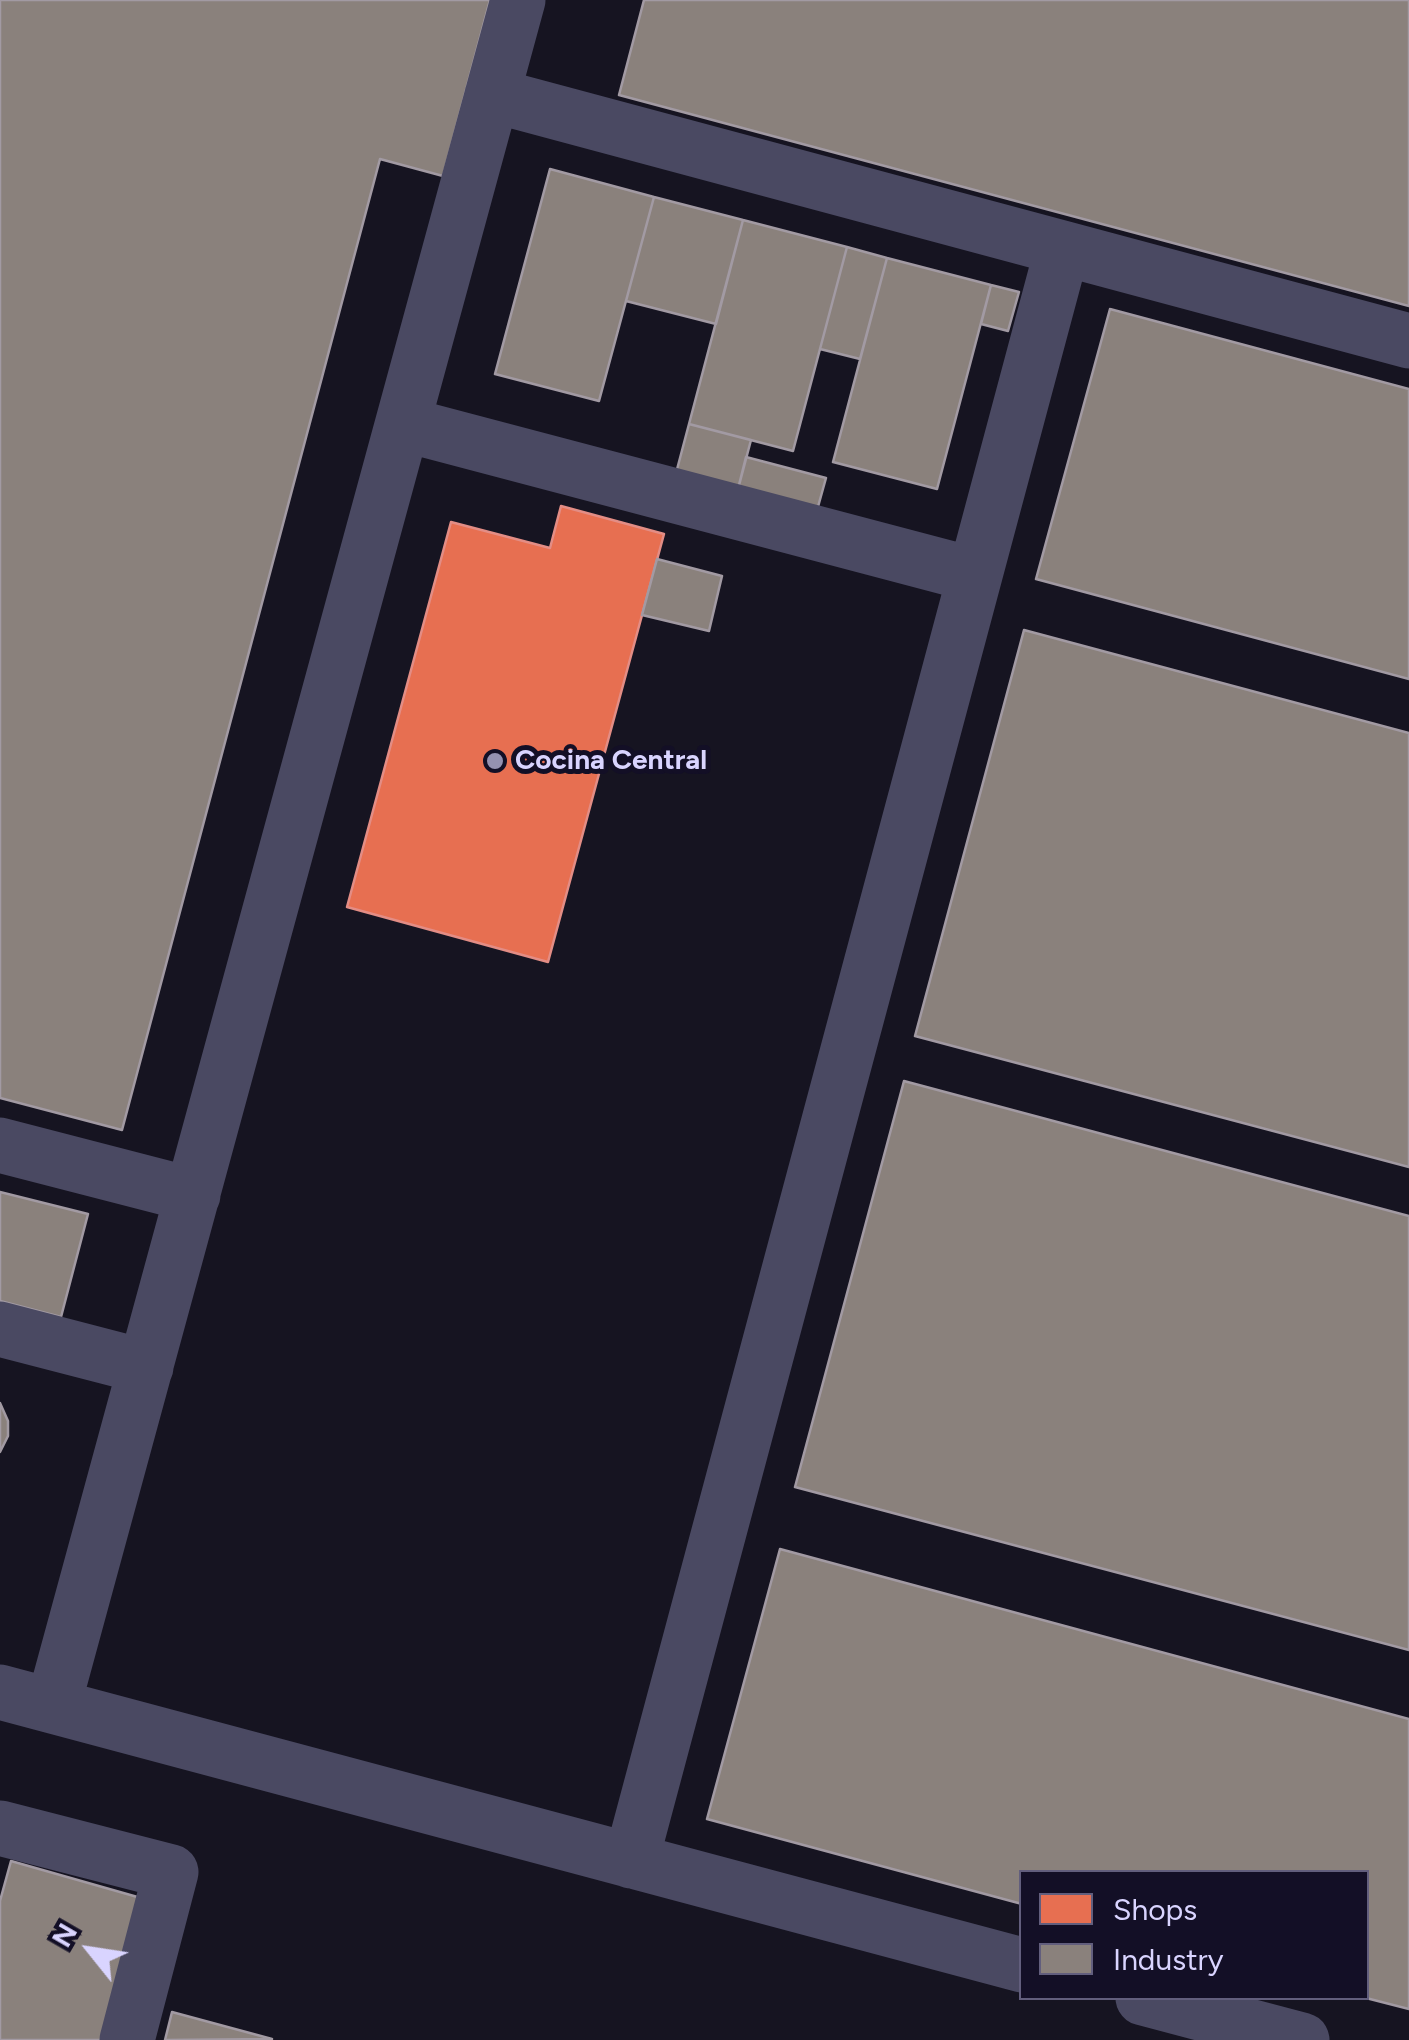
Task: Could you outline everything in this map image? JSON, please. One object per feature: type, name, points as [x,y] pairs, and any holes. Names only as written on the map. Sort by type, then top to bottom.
[{"type":"lane","points":[[54,1706],[518,0]]},
{"type":"lane","points":[[492,95],[1409,341]]},
{"type":"lane","points":[[631,1861],[1062,250]]},
{"type":"lane","points":[[402,424],[975,575]]},
{"type":"lane","points":[[0,1145],[193,1195]]},
{"type":"lane","points":[[0,1330],[146,1367]]},
{"type":"lane","points":[[0,1692],[1019,1964]]},
{"type":"lane","points":[[0,1828],[171,1872],[127,2040]]},
{"type":"lane","points":[[1151,2000],[1302,2040]]},
{"type":"building: Shops","name":"Cocina Central","points":[[561,506],[664,534],[548,962],[347,907],[451,522],[550,548]]},
{"type":"building: Industry","points":[[0,0],[490,0],[443,176],[380,159],[122,1130],[0,1098]]},
{"type":"building: Industry","points":[[644,0],[1409,0],[1409,306],[619,95]]},
{"type":"building: Industry","points":[[550,169],[654,197],[599,401],[495,374]]},
{"type":"building: Industry","points":[[654,197],[743,220],[716,324],[626,301]]},
{"type":"building: Industry","points":[[743,220],[847,247],[793,451],[689,424]]},
{"type":"building: Industry","points":[[847,247],[887,258],[860,359],[820,349]]},
{"type":"building: Industry","points":[[887,258],[991,285],[937,489],[833,462]]},
{"type":"building: Industry","points":[[991,285],[1019,292],[1008,331],[981,324]]},
{"type":"building: Industry","points":[[1110,309],[1409,389],[1409,679],[1036,579]]},
{"type":"building: Industry","points":[[689,424],[751,440],[737,493],[675,477]]},
{"type":"building: Industry","points":[[746,457],[826,478],[816,514],[737,493]]},
{"type":"building: Industry","points":[[657,559],[722,576],[709,631],[642,615]]},
{"type":"building: Industry","points":[[1024,630],[1409,733],[1409,1167],[915,1036]]},
{"type":"building: Industry","points":[[904,1081],[1409,1216],[1409,1650],[795,1487]]},
{"type":"building: Industry","points":[[0,1192],[88,1214],[61,1317],[0,1301]]},
{"type":"building: Industry","points":[[0,1403],[8,1421],[8,1436],[0,1452]]},
{"type":"building: Industry","points":[[780,1549],[1409,1719],[1409,2009],[1369,1999],[1369,1870],[1019,1870],[1019,1903],[707,1819]]},
{"type":"building: Industry","points":[[11,1861],[141,1898],[101,2040],[0,2040],[0,1901]]},
{"type":"building: Industry","points":[[172,2012],[272,2039],[165,2040]]},
{"type":"place","name":"Cocina Central","points":[[495,761]]}]
